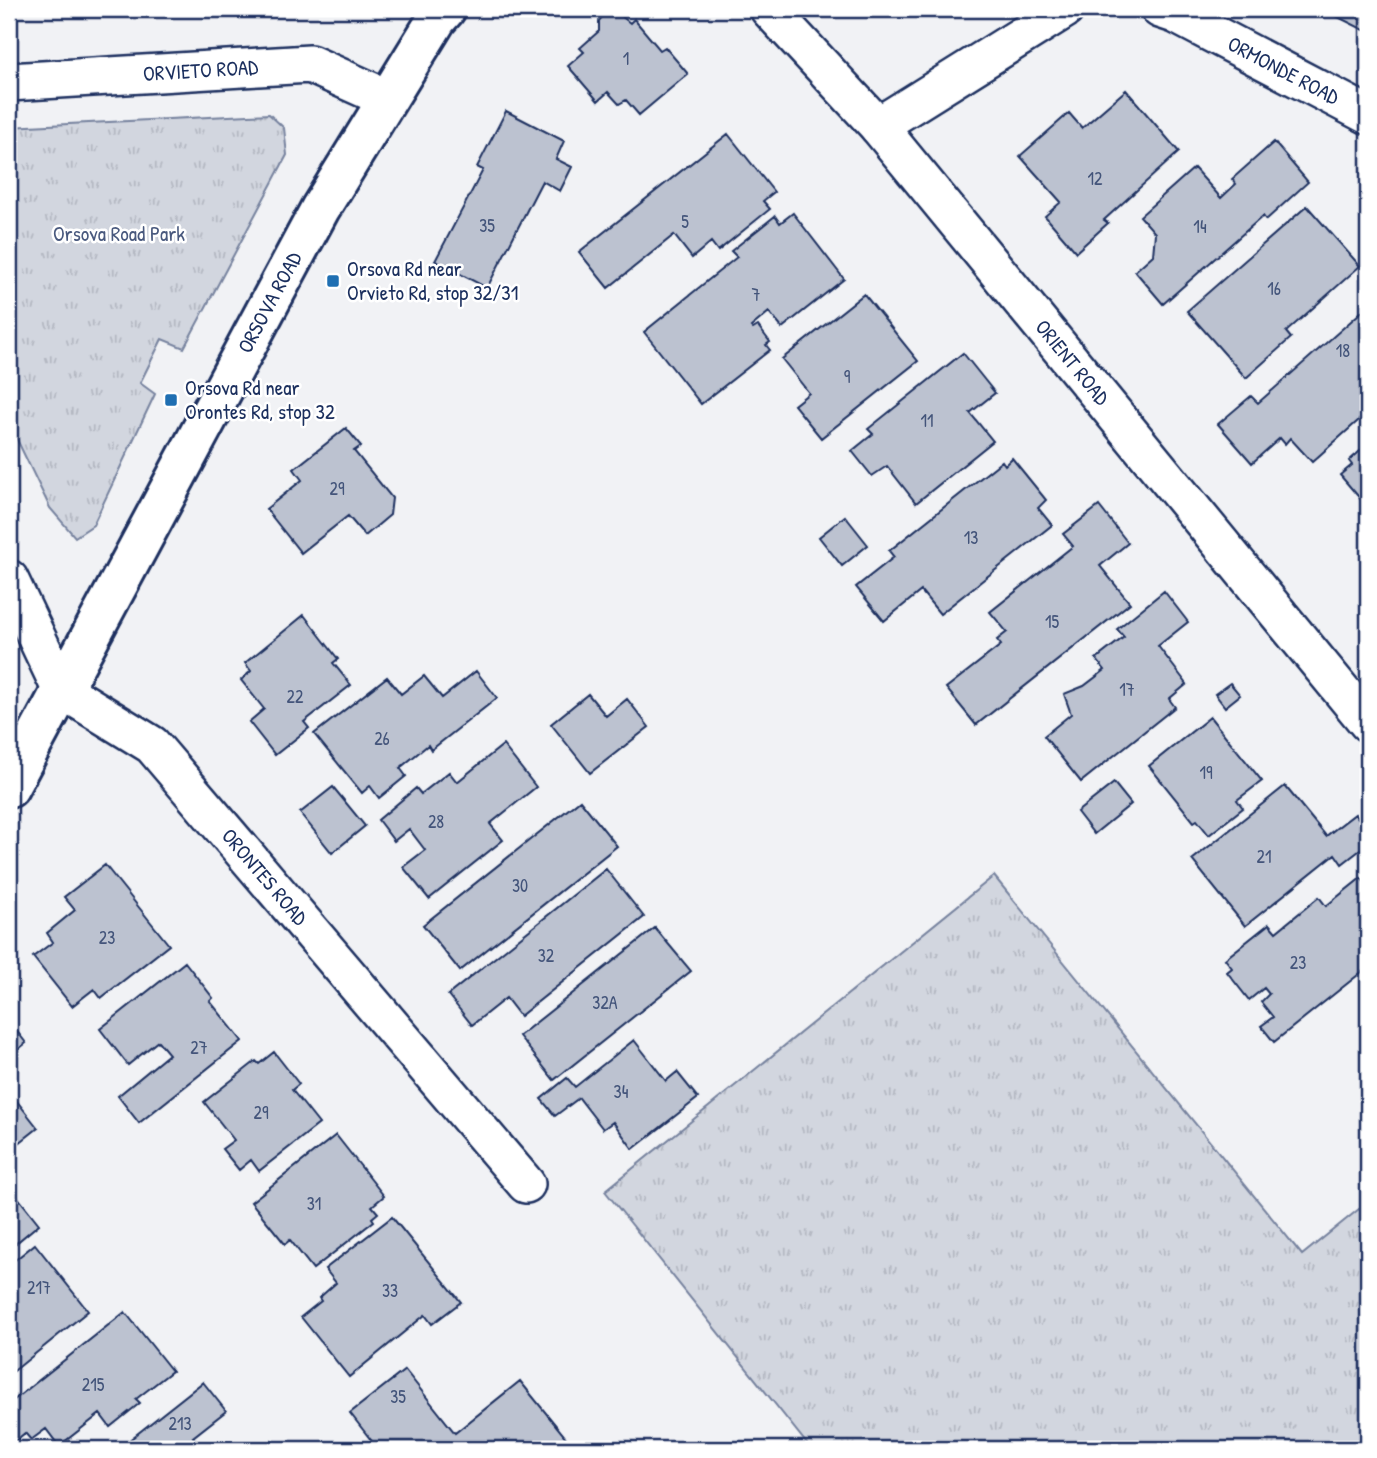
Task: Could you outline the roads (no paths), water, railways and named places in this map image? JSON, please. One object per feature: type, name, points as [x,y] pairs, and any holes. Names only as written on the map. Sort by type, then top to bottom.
[{"type":"street","name":"ORSOVA ROAD","points":[[9,788],[320,209],[386,98],[446,9]]},
{"type":"street","name":"ORIENT ROAD","points":[[769,9],[878,126],[1368,723]]},
{"type":"street","points":[[878,126],[1065,9]]},
{"type":"street","name":"ORMONDE ROAD","points":[[1160,9],[1175,14],[1368,115]]},
{"type":"street","name":"ORVIETO ROAD","points":[[9,82],[310,64],[386,98]]},
{"type":"street","points":[[9,579],[61,689]]},
{"type":"street","name":"ORONTES ROAD","points":[[61,689],[152,745],[526,1184]]},
{"type":"place","name":"Orsova Rd near Orvieto Rd, stop 32/31","points":[[333,281]]},
{"type":"place","name":"Orsova Rd near Orontes Rd, stop 32","points":[[171,400]]},
{"type":"park label","name":"Orsova Road Park","points":[[119,234]]}]
